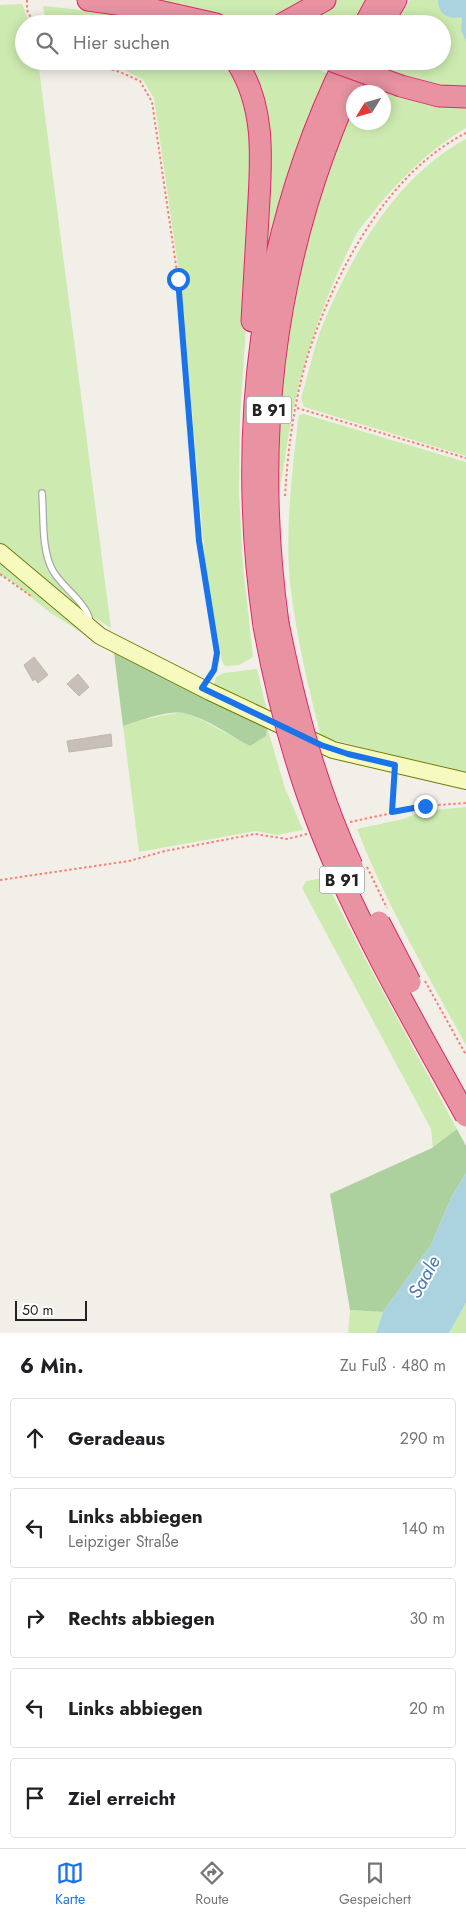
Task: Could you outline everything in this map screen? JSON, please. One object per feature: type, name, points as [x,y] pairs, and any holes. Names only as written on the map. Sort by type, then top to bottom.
[{"type":"highway","points":[[88,0],[145,8],[172,15]]},
{"type":"highway","points":[[298,15],[325,0]]},
{"type":"highway","points":[[370,15],[378,0]]},
{"type":"highway","points":[[387,15],[396,0]]},
{"type":"highway","points":[[240,70],[253,96],[260,147],[247,398],[252,416]]},
{"type":"highway","name":"B 91","points":[[342,70],[306,154],[286,216],[265,308],[252,416],[253,528],[271,625],[283,722],[322,834],[352,901],[466,1116]]},
{"type":"highway","points":[[356,70],[400,86],[439,96],[466,97]]},
{"type":"highway","name":"B 91","points":[[359,70],[342,104],[307,200],[285,287],[274,348],[266,483],[270,552],[271,625],[302,729],[344,850],[367,898],[466,1086]]},
{"type":"street","points":[[0,552],[89,628],[106,640],[202,688],[321,745],[348,754],[466,781]]},
{"type":"lane","points":[[42,493],[48,562],[59,580],[90,618],[89,628]]},
{"type":"path","points":[[27,0],[27,10],[30,15]]},
{"type":"path","points":[[113,70],[140,81],[152,102],[178,279],[199,541],[217,653],[214,670],[202,688]]},
{"type":"path","points":[[284,501],[291,436],[316,330],[340,276],[369,228],[402,183],[429,157],[466,133]]},
{"type":"path","points":[[297,408],[466,458]]},
{"type":"path","points":[[392,812],[395,765]]},
{"type":"path","points":[[358,820],[425,806],[466,804]]},
{"type":"path","points":[[348,822],[350,828]]},
{"type":"path","points":[[0,880],[129,861],[165,851],[255,834],[277,839],[297,837]]},
{"type":"path","points":[[366,864],[389,912]]},
{"type":"path","points":[[425,981],[466,1055]]},
{"type":"green space","points":[[152,0],[315,0],[285,15],[210,15]]},
{"type":"green space","points":[[337,0],[367,0],[359,15],[313,15]]},
{"type":"green space","points":[[410,0],[466,0],[466,90],[439,89],[385,70],[451,70],[451,15],[401,15]]},
{"type":"green space","points":[[22,4],[26,15],[15,15],[15,70],[39,70],[111,628],[71,604],[0,543],[0,5]]},
{"type":"green space","points":[[43,6],[129,15],[44,15]]},
{"type":"green space","points":[[125,70],[232,70],[253,123],[251,252],[240,416],[239,492],[243,566],[253,657],[239,665],[225,666],[222,661],[206,571],[182,295],[154,98],[143,80]]},
{"type":"green space","points":[[243,70],[320,70],[328,74],[300,141],[277,216],[260,284],[261,239]]},
{"type":"green space","points":[[391,93],[421,102],[466,104],[466,128],[440,145],[394,187],[362,226],[346,255],[321,315],[301,377],[293,410],[279,495],[278,445],[280,396],[293,296],[304,248],[334,153],[346,124],[346,130],[391,130]]},
{"type":"green space","points":[[466,139],[466,456],[304,407],[301,398],[321,329],[346,274],[361,247],[397,196],[418,174],[441,155]]},
{"type":"green space","points":[[304,414],[466,462],[466,773],[321,737],[307,681],[293,609],[289,570],[288,548],[291,484],[298,420],[299,415]]},
{"type":"green space","points":[[0,560],[114,649],[114,653],[49,612],[9,579],[0,576]]},
{"type":"green space","points":[[114,653],[267,727],[266,736],[250,746],[201,719],[178,712],[153,716],[123,726]]},
{"type":"green space","points":[[257,669],[267,711],[217,689],[214,685],[216,677],[224,673]]},
{"type":"green space","points":[[182,712],[196,717],[250,746],[267,727],[285,788],[303,830],[277,835],[256,831],[139,852],[123,726],[135,721]]},
{"type":"green space","points":[[466,807],[466,1045],[394,912],[357,829],[403,819],[423,811]]},
{"type":"green space","points":[[324,878],[457,1129],[433,1148],[431,1129],[302,888],[306,881]]},
{"type":"green space","points":[[457,1129],[466,1146],[466,1173],[452,1196],[431,1245],[383,1312],[350,1310],[330,1194],[432,1148]]},
{"type":"green space","points":[[466,1303],[466,1333],[449,1333]]},
{"type":"green space","points":[[350,1310],[383,1312],[376,1333],[348,1333]]},
{"type":"water","points":[[438,0],[466,0],[466,41],[461,30],[462,17],[452,18],[451,15],[445,15],[438,5]]},
{"type":"water","name":"Saale","points":[[466,1173],[466,1303],[449,1333],[376,1333],[383,1312],[431,1245],[452,1196]]},
{"type":"building","points":[[34,657],[48,675],[38,683],[35,679],[33,681],[24,665]]},
{"type":"building","points":[[78,674],[89,687],[79,696],[67,684]]},
{"type":"building","points":[[111,734],[112,746],[69,752],[67,741]]},
{"type":"route","points":[[178,279],[199,541],[217,653],[214,670],[202,688],[333,750],[395,765],[392,812],[425,806]]}]
